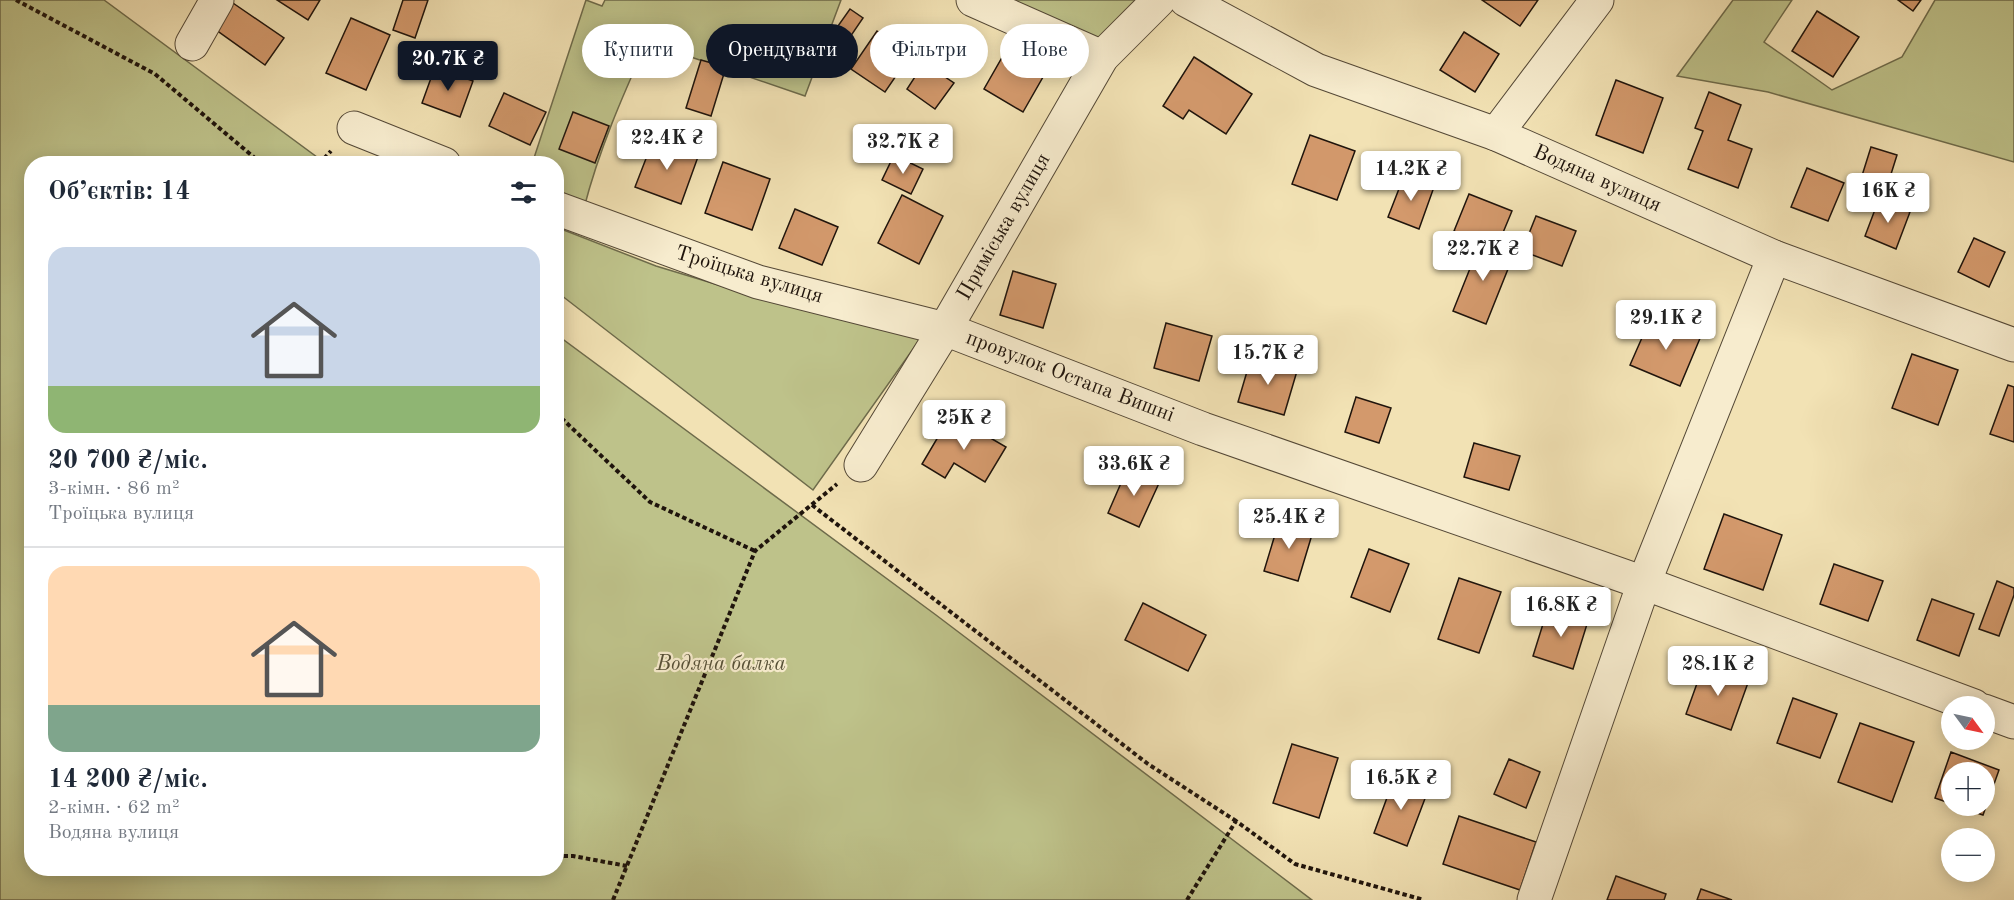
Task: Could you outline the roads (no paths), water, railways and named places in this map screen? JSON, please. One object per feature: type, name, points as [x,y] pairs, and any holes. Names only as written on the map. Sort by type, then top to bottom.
[{"type":"street","points":[[192,44],[217,0]]},
{"type":"street","points":[[973,0],[1102,57]]},
{"type":"street","name":"Приміська вулиця","points":[[861,465],[945,329],[1102,57],[1159,0]]},
{"type":"street","name":"Водяна вулиця","points":[[1186,0],[1316,70],[1496,134],[1774,257],[2014,345]]},
{"type":"street","points":[[1496,134],[1597,0]]},
{"type":"street","points":[[354,128],[424,156]]},
{"type":"street","name":"Троїцька вулиця","points":[[564,211],[758,282],[945,329]]},
{"type":"street","points":[[1534,900],[1644,583],[1774,257]]},
{"type":"street","name":"провулок Остапа Вишні","points":[[945,329],[1203,429],[1644,583],[1947,696]]},
{"type":"street","points":[[1995,715],[2014,722]]},
{"type":"park label","name":"Водяна балка","points":[[721,664]]}]
